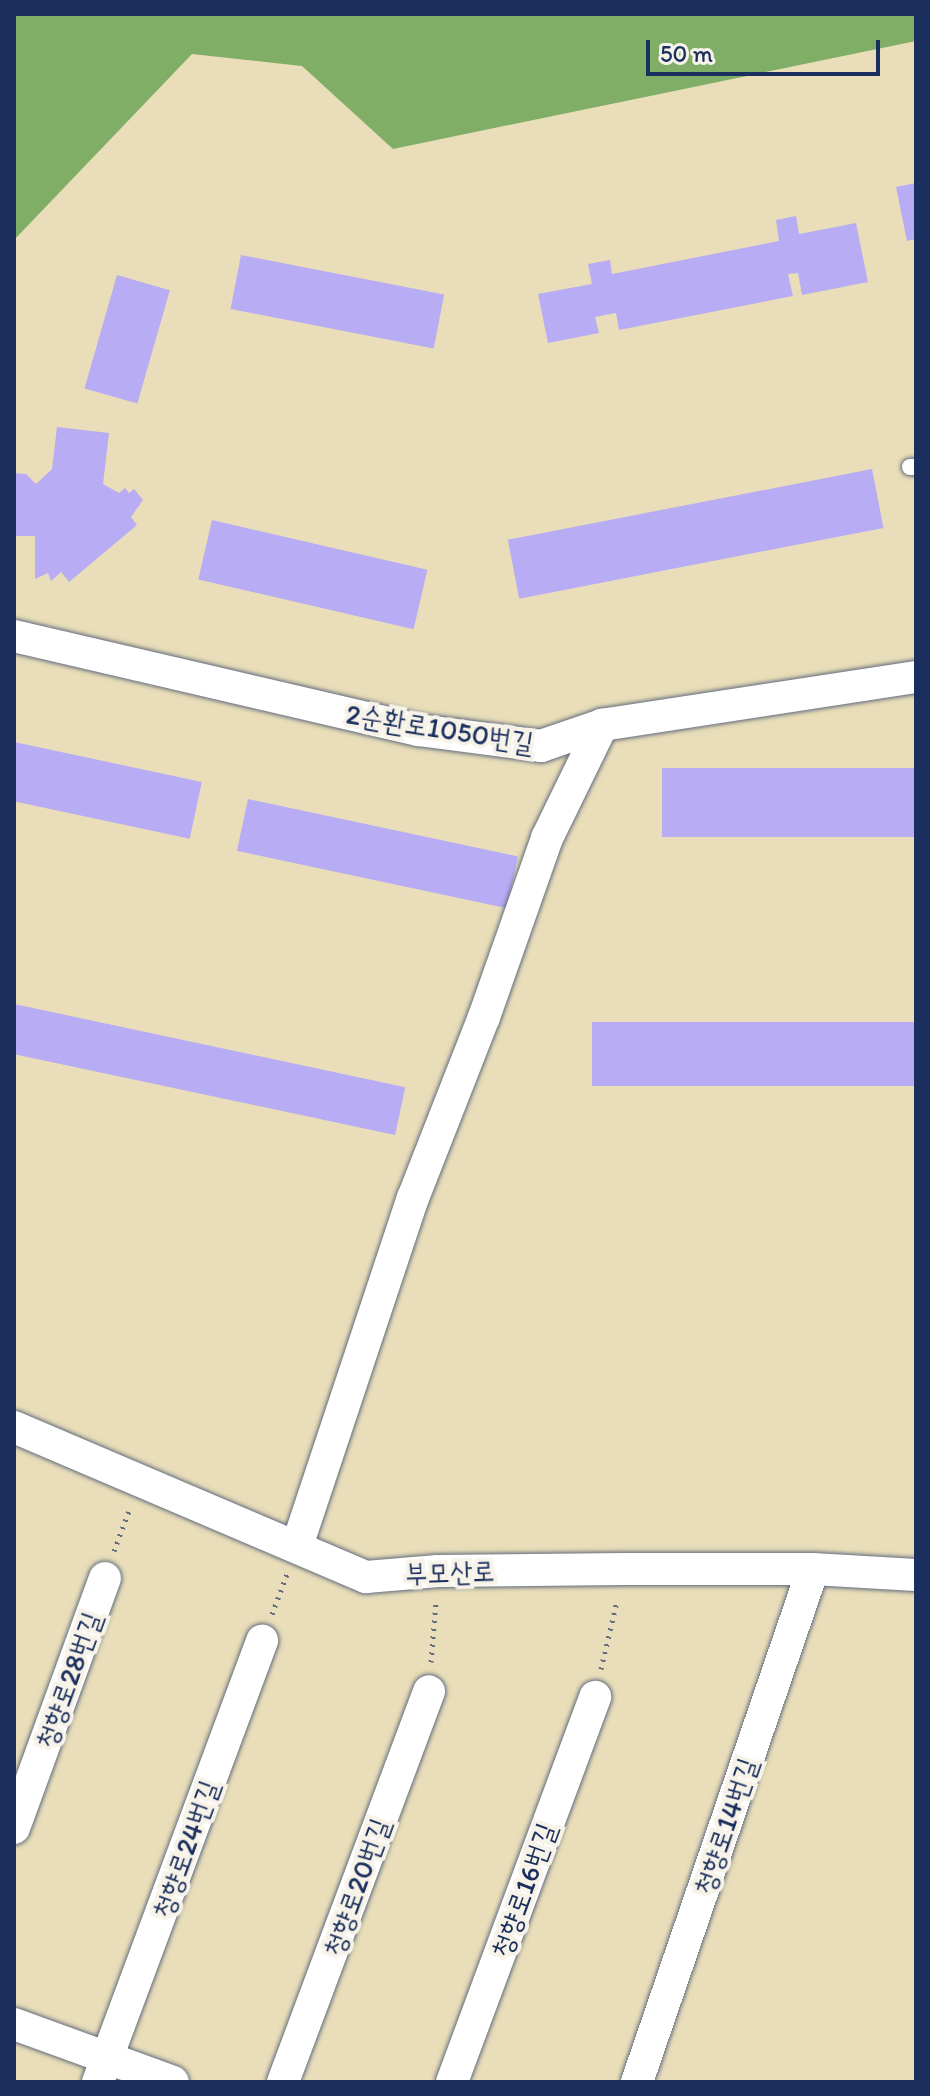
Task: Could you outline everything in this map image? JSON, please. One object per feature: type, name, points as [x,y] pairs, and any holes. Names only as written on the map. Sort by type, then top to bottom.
[{"type":"street","name":"2순환로1050번길","points":[[14,636],[418,730],[541,746],[602,725],[916,677]]},
{"type":"street","points":[[297,1546],[413,1198],[484,1017],[547,838],[602,725]]},
{"type":"street","name":"부모산로","points":[[14,1427],[366,1577],[438,1571],[624,1569],[813,1569],[916,1575]]},
{"type":"street","name":"청향로14번길","points":[[637,2082],[813,1569]]},
{"type":"street","name":"청향로28번길","points":[[14,1828],[105,1578]]},
{"type":"street","name":"청향로24번길","points":[[102,2070],[262,1641]]},
{"type":"street","name":"청향로20번길","points":[[283,2082],[429,1691]]},
{"type":"street","name":"청향로16번길","points":[[452,2082],[595,1697]]},
{"type":"street","points":[[14,2024],[102,2070],[173,2082]]},
{"type":"path","points":[[105,1578],[140,1480]]},
{"type":"path","points":[[262,1641],[297,1546]]},
{"type":"path","points":[[595,1697],[624,1569]]},
{"type":"path","points":[[429,1691],[438,1571]]},
{"type":"green space","points":[[14,14],[916,14],[916,41],[393,149],[302,66],[192,54],[14,240]]},
{"type":"building","points":[[916,183],[916,239],[907,241],[896,187]]},
{"type":"building","points":[[796,216],[799,234],[856,223],[868,282],[802,295],[798,273],[788,274],[793,296],[619,330],[616,313],[595,317],[599,333],[548,343],[538,294],[592,284],[588,264],[610,260],[612,274],[779,241],[776,220]]},
{"type":"building","points":[[241,255],[444,294],[434,348],[231,309]]},
{"type":"building","points":[[117,275],[170,290],[137,404],[84,388]]},
{"type":"building","points":[[57,427],[109,433],[103,484],[119,493],[125,488],[129,493],[134,489],[143,500],[131,517],[137,525],[69,582],[61,572],[51,581],[48,573],[35,579],[35,536],[14,536],[14,473],[26,474],[36,484],[52,469]]},
{"type":"building","points":[[872,469],[883,528],[519,599],[508,540]]},
{"type":"building","points":[[212,520],[427,570],[414,629],[198,579]]},
{"type":"building","points":[[14,742],[202,782],[190,839],[14,801]]},
{"type":"building","points":[[662,768],[916,768],[916,837],[662,837]]},
{"type":"building","points":[[248,799],[518,856],[507,908],[237,851]]},
{"type":"building","points":[[14,1004],[405,1087],[395,1135],[14,1054]]},
{"type":"building","points":[[592,1022],[916,1022],[916,1086],[592,1086]]}]
